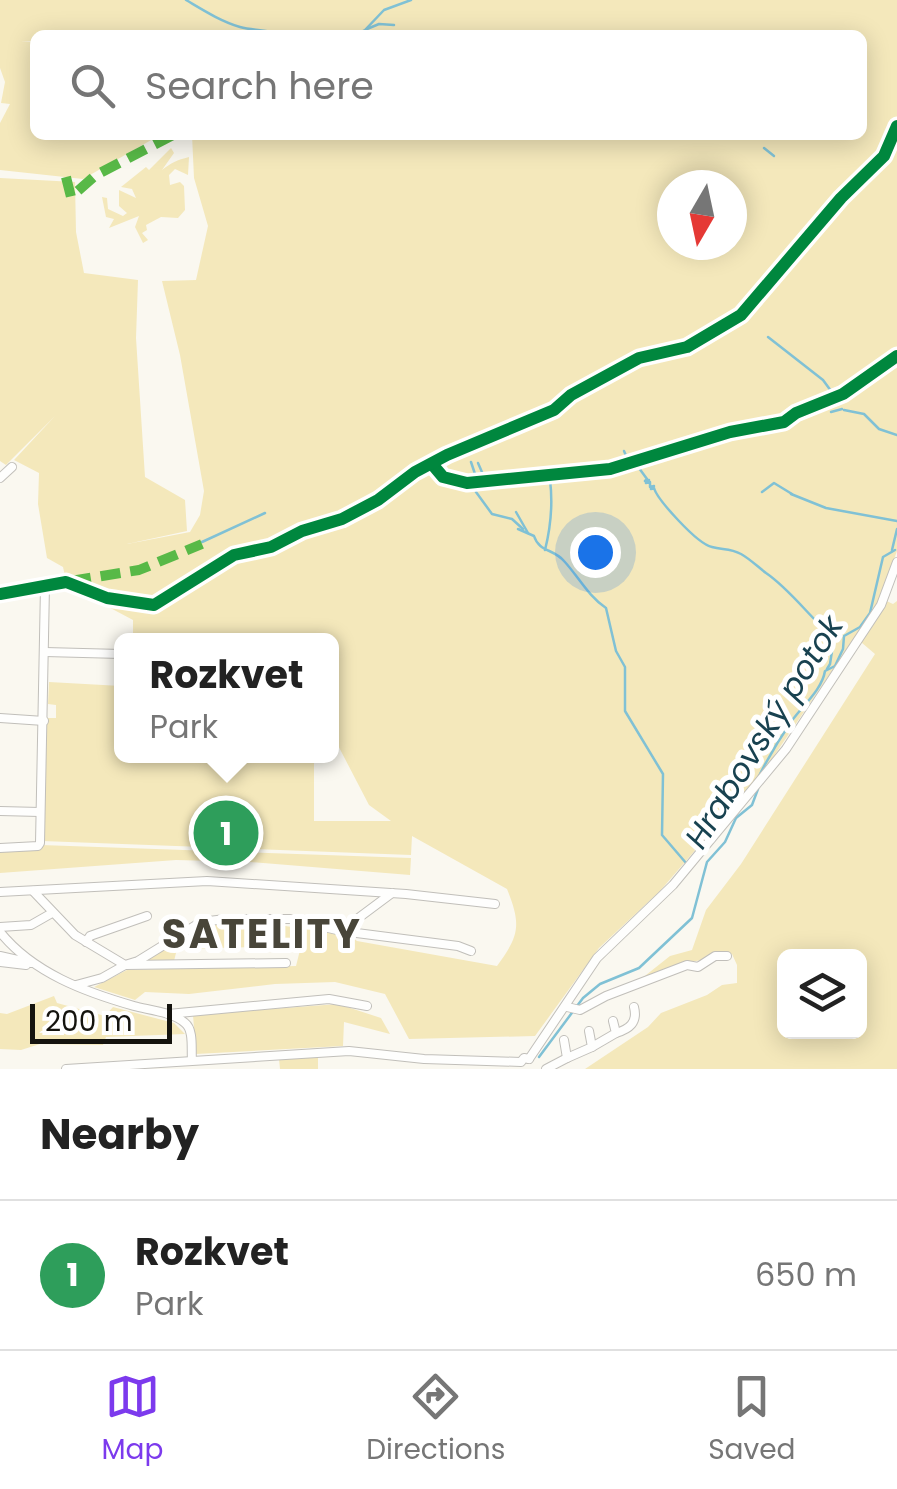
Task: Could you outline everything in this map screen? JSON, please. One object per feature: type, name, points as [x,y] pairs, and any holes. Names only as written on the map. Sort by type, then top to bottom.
[{"type":"street","points":[[0,478],[12,467]]},
{"type":"street","points":[[525,1064],[570,1009],[597,958],[667,892],[806,720],[882,605],[897,562]]},
{"type":"street","points":[[0,594],[46,586],[38,846],[0,848]]},
{"type":"street","points":[[45,652],[114,654]]},
{"type":"street","points":[[0,718],[44,721]]},
{"type":"street","points":[[0,811],[40,812]]},
{"type":"street","points":[[0,892],[207,881],[496,904]]},
{"type":"street","points":[[33,891],[86,942],[125,966],[286,964]]},
{"type":"street","points":[[341,931],[392,894]]},
{"type":"street","points":[[0,930],[30,926],[52,913]]},
{"type":"street","points":[[86,942],[90,936],[147,916]]},
{"type":"street","points":[[76,985],[138,961],[183,931],[212,920],[290,919],[471,951]]},
{"type":"street","points":[[0,930],[35,965]]},
{"type":"street","points":[[570,1009],[686,965],[698,967],[715,956],[727,956]]},
{"type":"street","points":[[0,959],[35,965],[112,1000],[166,1014],[188,1025],[192,1060]]},
{"type":"street","points":[[166,1014],[329,999],[367,1006]]},
{"type":"street","points":[[66,1069],[192,1060],[209,1064],[274,1054],[358,1051],[525,1064],[544,1069],[628,1029],[634,1007]]},
{"type":"street","points":[[613,1020],[616,1033]]},
{"type":"street","points":[[589,1031],[592,1046]]},
{"type":"street","points":[[564,1040],[567,1058]]},
{"type":"street","points":[[274,1054],[275,1069]]},
{"type":"shaded area","points":[[0,0],[897,0],[897,551],[880,598],[893,604],[897,601],[897,1069],[585,1069],[648,1027],[661,1013],[722,985],[737,983],[737,965],[732,954],[691,962],[641,979],[670,956],[692,950],[706,910],[741,864],[875,654],[855,637],[765,769],[660,891],[599,948],[535,1036],[409,1039],[385,994],[335,982],[189,994],[145,992],[135,1000],[94,987],[127,970],[296,966],[301,946],[177,949],[174,961],[144,963],[203,924],[278,925],[349,935],[357,941],[497,966],[514,937],[515,911],[507,889],[412,836],[411,855],[42,841],[47,718],[56,718],[56,705],[48,704],[49,682],[114,686],[114,763],[314,763],[314,821],[391,821],[369,805],[339,747],[339,633],[133,633],[133,620],[67,585],[63,567],[47,558],[38,504],[39,473],[14,460],[55,416],[6,465],[0,461],[0,178],[75,182],[76,232],[84,273],[138,280],[136,338],[145,477],[185,500],[187,531],[127,544],[190,532],[200,515],[204,491],[180,355],[162,281],[196,280],[208,226],[194,178],[192,140],[867,140],[867,30],[30,30],[30,41],[21,42],[30,42],[30,140],[151,140],[83,179],[0,170],[0,123],[10,104],[1,103],[5,82],[0,68]]},
{"type":"shaded area","points":[[171,148],[174,153],[162,170],[189,157],[188,175],[175,169],[169,175],[170,185],[180,182],[184,186],[185,210],[178,218],[161,217],[146,225],[147,230],[142,233],[148,240],[143,243],[135,227],[139,216],[109,228],[114,219],[106,217],[102,197],[107,198],[108,209],[123,216],[127,213],[119,206],[119,190],[136,198],[132,189],[121,187],[146,167],[149,170]]},
{"type":"shaded area","points":[[41,845],[411,858],[410,875],[176,860],[0,873],[0,851]]},
{"type":"shaded area","points":[[54,996],[57,1003],[105,1016],[113,1007],[174,1023],[185,1034],[106,1037],[103,1045],[40,1044],[21,1050],[0,1049],[0,1013],[7,1014]]},
{"type":"shaded area","points":[[338,1004],[381,1018],[390,1034],[344,1022],[343,1046],[196,1054],[193,1015]]},
{"type":"shaded area","points":[[318,1056],[318,1069],[280,1069],[279,1059]]},
{"type":"waterway","points":[[186,0],[233,25],[258,30]]},
{"type":"waterway","points":[[365,30],[384,10],[411,0]]},
{"type":"waterway","points":[[367,29],[379,24],[394,25]]},
{"type":"waterway","points":[[764,148],[774,156]]},
{"type":"waterway","points":[[768,337],[823,380],[834,395]]},
{"type":"waterway","points":[[831,412],[842,409]]},
{"type":"waterway","points":[[844,410],[864,414],[879,429],[897,435]]},
{"type":"waterway","points":[[624,451],[627,458],[634,457]]},
{"type":"waterway","points":[[471,462],[477,480],[614,466],[629,459]]},
{"type":"waterway","points":[[478,463],[485,479]]},
{"type":"waterway","points":[[636,464],[645,481],[649,480],[646,483],[654,486],[651,489],[697,538],[748,558],[834,638],[827,669]]},
{"type":"waterway","points":[[545,550],[551,515],[550,480]]},
{"type":"waterway","points":[[762,492],[774,483],[792,494]]},
{"type":"waterway","points":[[476,492],[492,514],[512,519],[523,529]]},
{"type":"waterway","points":[[791,494],[826,508],[897,521]]},
{"type":"waterway","points":[[516,512],[528,533]]},
{"type":"waterway","points":[[202,542],[265,513]]},
{"type":"waterway","points":[[518,529],[534,536],[539,545],[560,557],[606,608],[616,651],[625,667],[625,711],[663,774],[662,835],[686,863]]},
{"type":"waterway","points":[[892,550],[897,529]]},
{"type":"waterway","name":"Hrabovský potok","points":[[759,776],[787,728],[820,685],[825,671],[835,666],[844,636],[860,627],[870,613],[883,557],[895,550]]},
{"type":"waterway","name":"Hrabovský potok","points":[[539,1057],[583,998],[600,984],[639,968],[692,918],[707,862],[725,842],[736,818],[752,805],[758,789]]},
{"type":"marked path","points":[[66,177],[71,197],[96,175],[163,140]]},
{"type":"marked path","points":[[71,581],[139,570],[202,544]]},
{"type":"cycle path","points":[[0,594],[66,582],[107,598],[154,605],[234,555],[271,547],[302,531],[342,519],[378,500],[415,472],[554,410],[571,395],[639,358],[687,347],[741,315],[841,198],[884,156],[897,126]]},
{"type":"cycle path","points":[[432,464],[443,477],[467,483],[610,469],[730,432],[784,422],[843,394],[897,356]]},
{"type":"place","name":"Rozkvet","points":[[226,833]]},
{"type":"district","name":"SATELITY","points":[[262,934]]}]
